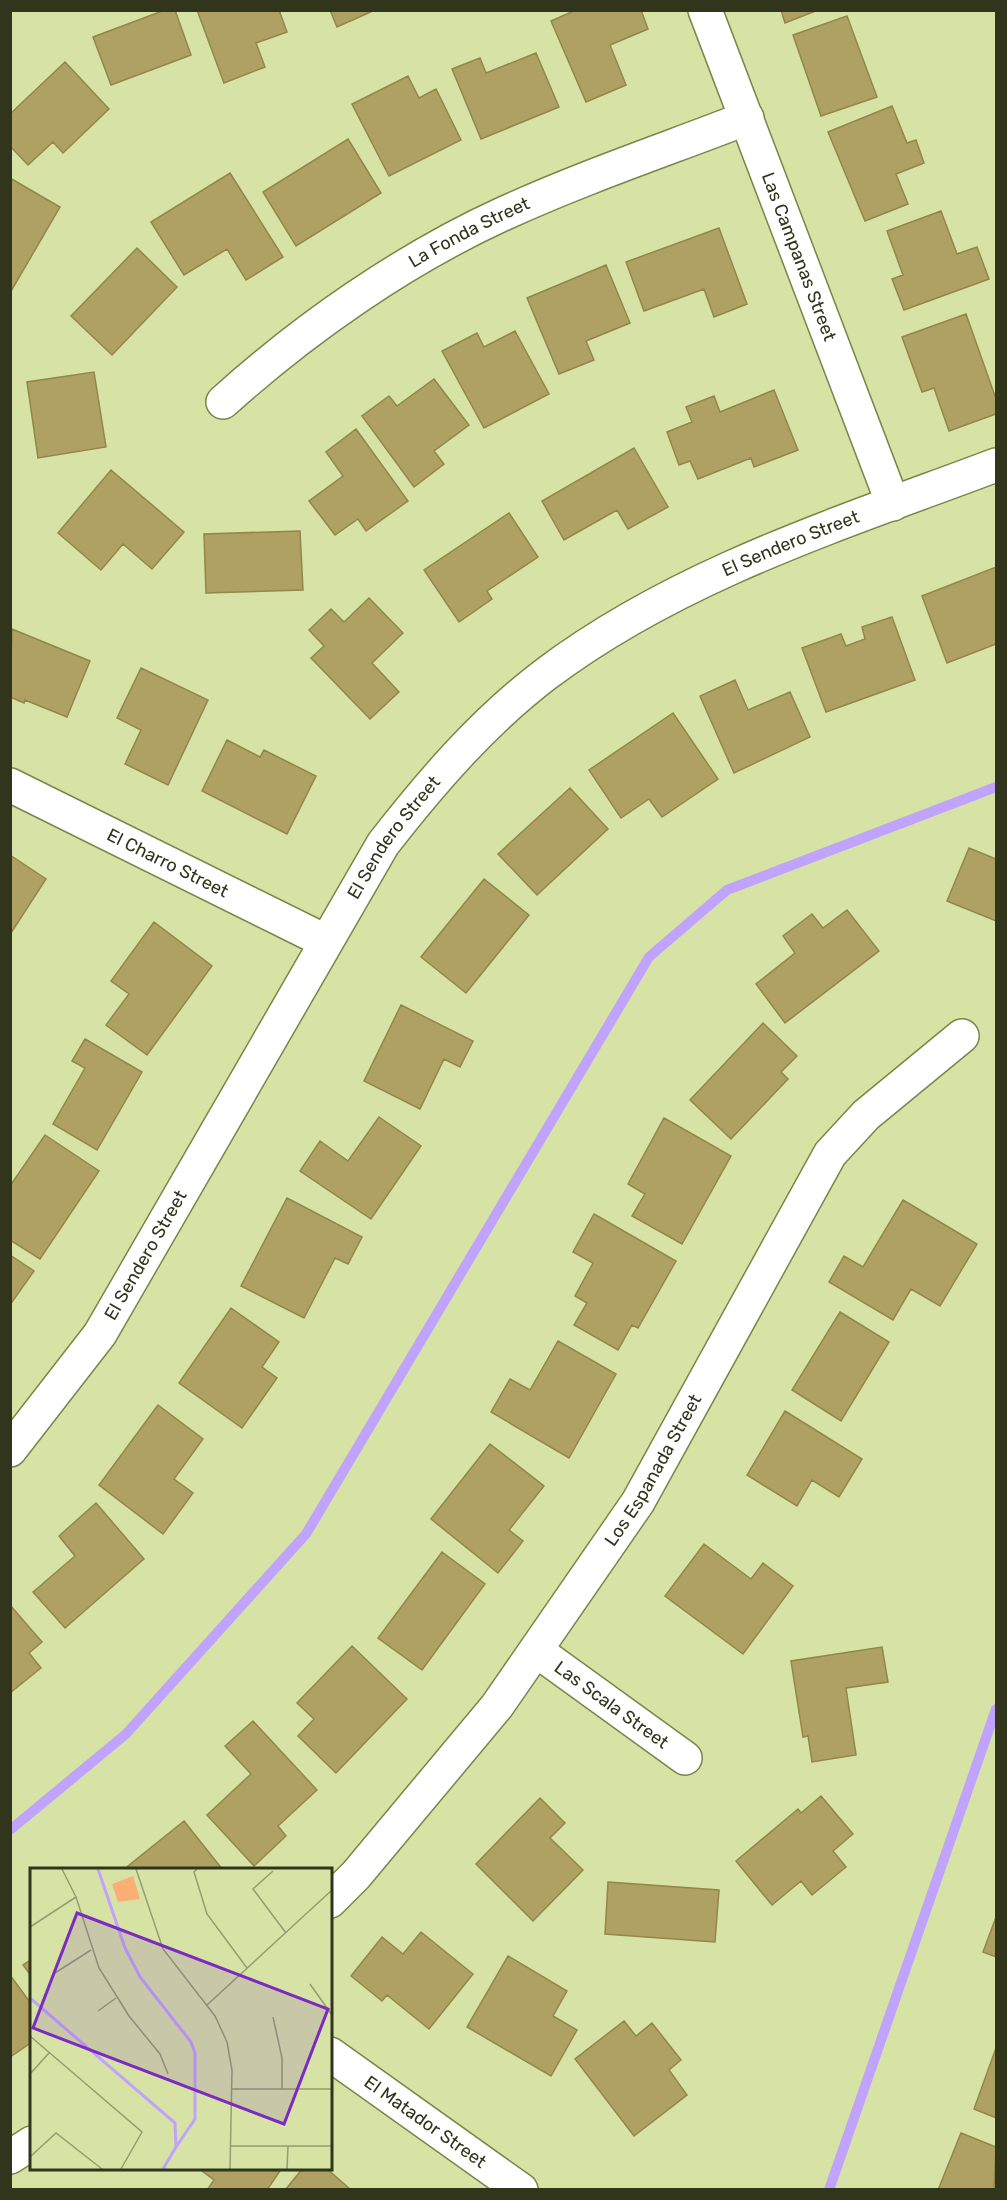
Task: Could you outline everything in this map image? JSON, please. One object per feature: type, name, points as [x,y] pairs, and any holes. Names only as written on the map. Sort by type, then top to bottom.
[{"type":"street","name":"Las Campanas Street","points":[[705,10],[893,504]]},
{"type":"street","name":"La Fonda Street","points":[[223,402],[279,352],[388,276],[504,213],[747,118]]},
{"type":"street","name":"El Sendero Street","points":[[10,1450],[100,1334],[149,1254],[325,941],[383,844],[431,782],[486,725],[547,674],[659,601],[747,561],[996,465]]},
{"type":"street","name":"El Charro Street","points":[[10,785],[325,941]]},
{"type":"street","name":"Los Espanada Street","points":[[332,1899],[356,1875],[497,1706],[638,1502],[830,1154],[866,1115],[962,1036]]},
{"type":"street","name":"Las Scala Street","points":[[537,1651],[685,1758]]},
{"type":"street","name":"El Matador Street","points":[[332,2055],[522,2190]]},
{"type":"street","points":[[10,2157],[30,2144]]},
{"type":"building","points":[[165,10],[175,10],[191,55],[111,85],[93,37]]},
{"type":"building","points":[[197,10],[279,10],[287,32],[256,43],[265,67],[224,83]]},
{"type":"building","points":[[330,10],[375,10],[337,27]]},
{"type":"building","points":[[576,10],[641,10],[648,29],[610,45],[626,85],[586,102],[551,21]]},
{"type":"building","points":[[781,10],[818,10],[785,23]]},
{"type":"building","points":[[847,16],[877,97],[821,116],[793,35]]},
{"type":"building","points":[[536,53],[559,107],[481,139],[452,69],[480,58],[486,73]]},
{"type":"building","points":[[65,62],[109,109],[63,153],[53,142],[28,165],[10,146],[10,114]]},
{"type":"building","points":[[408,76],[419,98],[436,89],[461,140],[389,176],[352,104]]},
{"type":"building","points":[[892,106],[907,143],[916,140],[924,163],[896,174],[908,204],[865,221],[828,132]]},
{"type":"building","points":[[348,139],[381,193],[296,246],[263,192]]},
{"type":"building","points":[[230,173],[283,257],[246,280],[227,249],[184,275],[151,222]]},
{"type":"building","points":[[10,178],[60,207],[10,293]]},
{"type":"building","points":[[941,211],[957,254],[977,247],[989,279],[904,310],[892,279],[903,275],[887,231]]},
{"type":"building","points":[[719,228],[747,304],[714,317],[704,289],[644,311],[626,262]]},
{"type":"building","points":[[137,248],[177,287],[112,355],[71,316]]},
{"type":"building","points":[[606,265],[630,323],[586,341],[594,360],[559,374],[527,298]]},
{"type":"building","points":[[966,314],[996,399],[996,414],[949,431],[934,388],[922,392],[902,337]]},
{"type":"building","points":[[515,331],[549,394],[484,428],[442,351],[477,333],[484,347]]},
{"type":"building","points":[[94,372],[106,447],[38,458],[27,382]]},
{"type":"building","points":[[434,379],[469,425],[434,451],[444,464],[414,487],[362,416],[389,396],[397,406]]},
{"type":"building","points":[[774,390],[798,450],[754,467],[751,458],[698,479],[690,461],[679,465],[667,432],[692,422],[686,407],[714,396],[720,412]]},
{"type":"building","points":[[356,429],[408,501],[366,531],[358,519],[335,535],[309,501],[343,476],[326,452]]},
{"type":"building","points":[[634,448],[668,507],[628,529],[617,510],[564,540],[542,501]]},
{"type":"building","points":[[111,470],[184,532],[152,569],[123,544],[101,570],[58,533]]},
{"type":"building","points":[[509,513],[538,557],[487,591],[492,599],[459,622],[424,570]]},
{"type":"building","points":[[300,531],[303,590],[206,593],[204,534]]},
{"type":"building","points":[[996,567],[996,644],[947,663],[922,596]]},
{"type":"building","points":[[369,598],[403,633],[372,663],[399,692],[370,719],[311,658],[324,646],[309,630],[331,609],[344,622]]},
{"type":"building","points":[[892,617],[915,680],[826,712],[802,648],[841,634],[846,646],[865,639],[862,627]]},
{"type":"building","points":[[12,629],[90,661],[67,717],[25,700],[24,703],[10,697]]},
{"type":"building","points":[[141,668],[208,700],[168,785],[125,764],[141,730],[117,718]]},
{"type":"building","points":[[735,680],[748,710],[790,692],[810,737],[734,773],[700,696]]},
{"type":"building","points":[[673,713],[718,779],[662,817],[649,799],[621,818],[589,770]]},
{"type":"building","points":[[227,740],[260,757],[264,750],[316,776],[287,834],[202,791]]},
{"type":"building","points":[[570,788],[608,829],[537,895],[498,854]]},
{"type":"building","points":[[969,848],[996,859],[996,921],[947,901]]},
{"type":"building","points":[[10,855],[46,879],[11,933],[10,932]]},
{"type":"building","points":[[484,879],[529,915],[466,993],[421,957]]},
{"type":"building","points":[[847,910],[879,951],[785,1023],[756,984],[795,953],[783,936],[812,914],[823,928]]},
{"type":"building","points":[[154,922],[212,966],[147,1055],[106,1025],[129,994],[111,981]]},
{"type":"building","points":[[401,1005],[473,1041],[460,1067],[444,1059],[420,1109],[364,1081]]},
{"type":"building","points":[[763,1023],[797,1056],[781,1072],[788,1079],[731,1139],[690,1100]]},
{"type":"building","points":[[85,1039],[142,1072],[97,1150],[53,1124],[85,1068],[72,1061]]},
{"type":"building","points":[[379,1117],[421,1146],[371,1219],[300,1171],[320,1141],[348,1161]]},
{"type":"building","points":[[664,1118],[731,1156],[682,1244],[632,1216],[645,1194],[628,1184]]},
{"type":"building","points":[[45,1135],[99,1171],[40,1259],[10,1240],[10,1186]]},
{"type":"building","points":[[287,1198],[362,1237],[348,1264],[335,1258],[304,1318],[241,1286]]},
{"type":"building","points":[[903,1200],[977,1244],[940,1306],[911,1289],[893,1320],[829,1282],[844,1256],[863,1267]]},
{"type":"building","points":[[594,1214],[676,1261],[638,1328],[632,1325],[618,1350],[574,1325],[587,1303],[575,1296],[593,1263],[573,1252]]},
{"type":"building","points":[[10,1255],[34,1271],[10,1305]]},
{"type":"building","points":[[231,1308],[279,1342],[262,1367],[277,1378],[242,1428],[179,1383]]},
{"type":"building","points":[[840,1312],[889,1342],[841,1421],[792,1390]]},
{"type":"building","points":[[558,1341],[616,1374],[569,1458],[491,1412],[510,1379],[530,1390]]},
{"type":"building","points":[[158,1405],[203,1439],[174,1479],[193,1493],[163,1534],[99,1485]]},
{"type":"building","points":[[785,1411],[862,1459],[839,1497],[812,1480],[797,1506],[747,1475]]},
{"type":"building","points":[[490,1444],[544,1486],[509,1530],[523,1541],[498,1573],[431,1519]]},
{"type":"building","points":[[96,1503],[144,1559],[65,1628],[33,1592],[75,1556],[59,1536]]},
{"type":"building","points":[[704,1544],[751,1579],[763,1563],[793,1586],[743,1654],[665,1596]]},
{"type":"building","points":[[442,1552],[485,1584],[422,1670],[378,1638]]},
{"type":"building","points":[[10,1605],[42,1642],[29,1653],[41,1668],[10,1693]]},
{"type":"building","points":[[352,1646],[407,1699],[336,1773],[298,1736],[314,1719],[297,1703]]},
{"type":"building","points":[[882,1647],[888,1682],[846,1688],[856,1755],[812,1762],[808,1736],[803,1737],[791,1661]]},
{"type":"building","points":[[253,1721],[317,1790],[278,1826],[286,1836],[254,1866],[207,1815],[251,1774],[225,1746]]},
{"type":"building","points":[[821,1796],[853,1834],[833,1851],[846,1867],[812,1895],[801,1881],[772,1905],[736,1861],[798,1809],[801,1813]]},
{"type":"building","points":[[540,1798],[565,1823],[550,1838],[583,1870],[533,1921],[476,1864]]},
{"type":"building","points":[[184,1821],[221,1868],[125,1868]]},
{"type":"building","points":[[608,1882],[719,1890],[715,1942],[605,1934]]},
{"type":"building","points":[[996,1917],[996,1957],[983,1952]]},
{"type":"building","points":[[421,1932],[473,1974],[429,2029],[387,1995],[382,2001],[351,1976],[382,1937],[403,1954]]},
{"type":"building","points":[[508,1956],[567,1991],[553,2016],[577,2030],[551,2076],[467,2027]]},
{"type":"building","points":[[30,1960],[30,1974],[23,1965]]},
{"type":"building","points":[[10,1975],[30,2002],[30,2043],[10,2057]]},
{"type":"building","points":[[624,2021],[636,2036],[652,2023],[681,2060],[669,2070],[687,2095],[634,2136],[575,2059]]},
{"type":"building","points":[[996,2048],[996,2118],[974,2109]]},
{"type":"building","points":[[961,2133],[996,2147],[994,2190],[938,2190]]},
{"type":"building","points":[[201,2170],[281,2170],[267,2190],[207,2190],[214,2180]]},
{"type":"building","points":[[301,2170],[328,2170],[351,2190],[285,2190]]},
{"type":"waterway","points":[[10,1830],[126,1734],[306,1534],[649,957],[727,890],[996,787]]},
{"type":"waterway","points":[[829,2190],[996,1709]]}]
